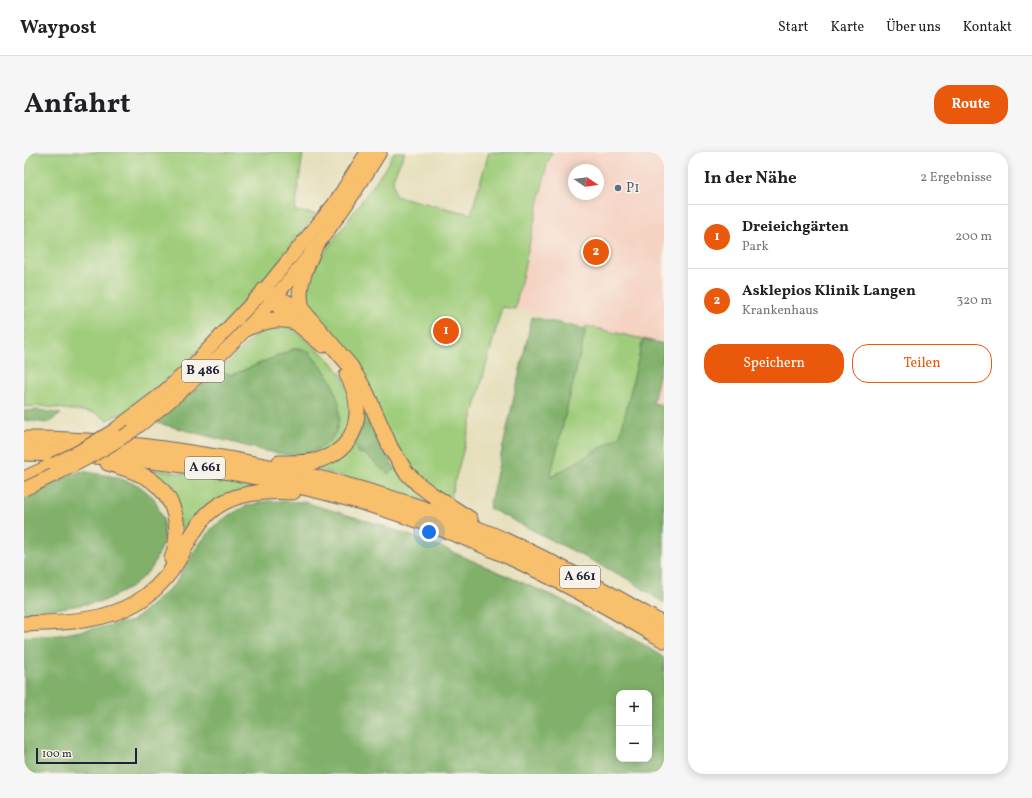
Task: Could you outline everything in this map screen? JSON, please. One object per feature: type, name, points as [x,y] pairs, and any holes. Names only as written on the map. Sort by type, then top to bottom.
[{"type":"highway","points":[[299,316],[300,285],[314,250]]},
{"type":"highway","points":[[260,464],[322,460],[340,450],[347,442],[356,423],[358,404],[352,385],[347,376],[321,343],[299,316],[271,296]]},
{"type":"highway","points":[[247,328],[273,319],[299,316]]},
{"type":"highway","name":"A 661","points":[[299,316],[337,349],[351,367],[366,392],[385,437],[402,467],[418,484],[494,535]]},
{"type":"highway","name":"A 661","points":[[24,439],[104,441],[173,449],[260,464],[372,492],[427,510],[494,535],[604,589],[664,624]]},
{"type":"highway","name":"A 661","points":[[24,454],[76,454],[213,469],[258,477],[332,494],[408,518],[504,555],[592,598],[664,640]]},
{"type":"highway","points":[[76,454],[145,476],[158,486],[168,498],[174,512],[178,534],[171,561],[161,582]]},
{"type":"highway","points":[[24,624],[89,619],[110,615],[134,604],[161,582],[175,564],[201,522],[210,512],[230,499],[258,492],[280,491],[332,494]]},
{"type":"main road","name":"B 486","points":[[24,489],[56,475],[108,447],[157,412],[190,384],[247,328],[271,296],[334,204],[367,152]]},
{"type":"main road","name":"B 486","points":[[24,478],[86,448],[113,431],[160,395],[271,296],[314,250],[344,209],[380,152]]},
{"type":"shaded area","points":[[552,152],[664,152],[664,344],[515,309],[547,165]]},
{"type":"shaded area","points":[[664,353],[664,405],[653,403]]},
{"type":"green space","points":[[24,152],[303,152],[295,211],[316,214],[275,267],[233,315],[177,371],[127,411],[107,420],[96,413],[40,406],[24,407]]},
{"type":"green space","points":[[394,152],[405,152],[393,178],[395,196],[471,214],[489,152],[552,152],[547,165],[515,309],[502,307],[450,499],[438,492],[410,467],[309,309],[305,286],[310,273],[384,170]]},
{"type":"green space","points":[[532,317],[586,329],[550,478],[620,436],[643,339],[664,344],[664,353],[653,403],[664,405],[664,603],[628,579],[489,508]]},
{"type":"green space","points":[[276,323],[293,329],[330,360],[343,377],[349,394],[351,421],[339,443],[323,454],[295,456],[319,449],[331,379],[307,350],[296,348],[232,375],[219,371],[263,328]]},
{"type":"green space","points":[[586,326],[643,339],[621,436],[550,478],[586,329]]},
{"type":"green space","points":[[296,348],[307,350],[324,370],[331,379],[339,403],[339,419],[336,432],[329,442],[319,449],[295,456],[265,451],[154,422],[219,371],[233,375]]},
{"type":"green space","points":[[360,398],[369,412],[361,411],[363,422],[358,452],[365,454],[380,467],[396,469],[439,507],[366,483],[304,466],[339,456]]},
{"type":"green space","points":[[39,410],[61,414],[48,423],[24,420],[24,411]]},
{"type":"green space","points":[[361,411],[369,412],[380,442],[396,469],[388,474],[365,454],[358,453],[353,442],[362,428]]},
{"type":"green space","points":[[133,467],[263,486],[246,490],[185,538],[179,520]]},
{"type":"green space","points":[[81,471],[116,477],[138,485],[154,498],[163,519],[164,540],[152,568],[132,587],[104,601],[24,614],[24,493]]},
{"type":"green space","points":[[268,501],[304,502],[381,525],[441,547],[560,599],[646,646],[664,658],[664,774],[24,774],[24,637],[60,635],[133,621],[175,584],[197,547],[213,527],[228,516],[246,506]]},
{"type":"place","name":"P1","points":[[618,188]]},
{"type":"place","name":"Asklepios Klinik Langen","points":[[596,252]]},
{"type":"place","name":"Dreieichgärten","points":[[446,331]]}]
